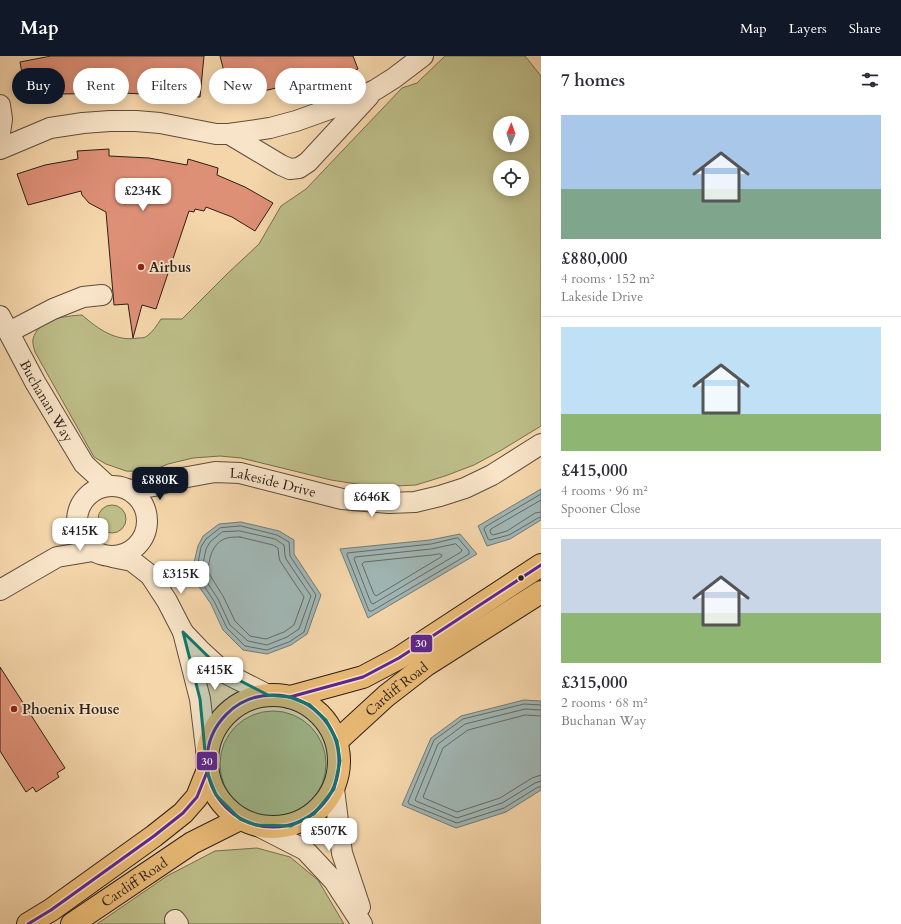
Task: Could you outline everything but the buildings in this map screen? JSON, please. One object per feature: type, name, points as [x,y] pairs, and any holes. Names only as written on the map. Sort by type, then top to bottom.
[{"type":"main road","name":"Cardiff Road","points":[[28,924],[51,910],[147,841],[183,813],[197,797],[207,765],[215,730],[231,710],[251,698],[268,695],[290,696],[363,677],[399,658],[541,566]]},
{"type":"main road","name":"Cardiff Road","points":[[337,741],[386,696],[426,665],[541,592]]},
{"type":"main road","name":"Cardiff Road","points":[[72,924],[192,843],[248,822],[273,828],[291,826],[314,814],[334,789],[340,761],[337,741],[326,720],[310,705],[290,696]]},
{"type":"main road","points":[[207,765],[216,795],[248,822]]},
{"type":"street","points":[[0,149],[50,128],[110,120],[160,123],[216,134],[229,134],[270,128],[296,121],[352,101],[394,78],[423,56]]},
{"type":"street","points":[[229,134],[281,165],[290,169],[299,168],[308,162],[374,90]]},
{"type":"street","points":[[0,105],[2,119],[0,133]]},
{"type":"street","points":[[4,324],[83,297],[102,295]]},
{"type":"street","name":"Buchanan Way","points":[[4,324],[35,382],[84,464],[108,486]]},
{"type":"street","name":"Lakeside Drive","points":[[130,490],[215,472],[240,474],[342,499],[389,503],[415,502],[465,488],[492,475],[541,444]]},
{"type":"street","name":"Buchanan Way","points":[[77,529],[76,517],[87,483],[84,464]]},
{"type":"street","points":[[147,512],[182,478]]},
{"type":"street","points":[[79,506],[86,496],[96,489],[108,486],[120,486],[130,490],[141,500],[147,512],[148,522],[142,542],[134,550],[123,555],[112,557]]},
{"type":"street","points":[[57,557],[77,529],[83,542],[93,551],[102,556],[132,561],[150,575],[167,601],[183,632],[200,699],[207,765]]},
{"type":"street","points":[[142,542],[150,575]]},
{"type":"street","points":[[0,590],[57,557],[93,551]]},
{"type":"street","points":[[183,632],[225,673],[268,695]]},
{"type":"street","points":[[334,789],[342,852],[365,924]]},
{"type":"street","points":[[248,822],[305,850],[334,881],[362,924]]},
{"type":"highlighted area","points":[[183,632],[225,673],[268,695],[290,697],[310,705],[326,720],[337,741],[340,761],[334,789],[314,814],[291,826],[256,825],[240,819],[216,795],[207,772],[200,699]]},
{"type":"green space","points":[[445,56],[525,56],[541,76],[541,426],[474,465],[416,485],[376,487],[331,480],[241,458],[220,456],[193,458],[168,464],[149,472],[126,471],[106,464],[94,457],[35,352],[33,339],[40,327],[60,318],[82,315],[94,325],[108,333],[130,339],[146,337],[161,319],[182,319],[259,244],[281,206],[306,189],[402,88],[417,83]]},
{"type":"green space","points":[[112,505],[122,509],[126,519],[122,529],[112,533],[102,529],[98,519],[102,509]]},
{"type":"green space","points":[[273,711],[293,715],[310,727],[322,744],[326,764],[322,784],[310,801],[293,813],[273,817],[253,813],[236,801],[224,784],[220,764],[224,744],[236,727],[253,715]]},
{"type":"green space","points":[[257,848],[290,857],[318,880],[344,924],[97,924],[167,876],[215,851]]},
{"type":"water","points":[[541,489],[541,520],[510,539],[487,546],[478,526]]},
{"type":"water","points":[[241,522],[279,531],[294,540],[294,554],[321,595],[307,634],[291,645],[267,654],[243,650],[223,630],[211,604],[191,575],[198,546],[203,536],[219,524]]},
{"type":"water","points":[[460,534],[477,554],[368,618],[340,549],[430,540]]},
{"type":"water","points":[[524,700],[541,701],[541,790],[506,812],[456,828],[402,805],[431,738],[461,716]]},
{"type":"transit line","name":"30","points":[[290,697],[363,677],[399,658],[541,565]]},
{"type":"transit line","name":"30","points":[[279,695],[298,700],[310,706],[320,714],[328,724],[334,736],[338,748],[339,761],[338,774],[334,786],[328,798],[320,808],[310,816],[298,822],[286,826],[267,827],[248,822],[236,816],[226,808],[218,798],[212,786],[208,774],[207,755],[212,736],[218,724],[226,714],[236,706],[248,700],[260,696],[279,695]]},
{"type":"transit line","name":"30","points":[[28,924],[51,910],[154,836],[183,813],[197,797],[207,772]]},
{"type":"place","name":"Airbus","points":[[141,267]]},
{"type":"place","name":"Phoenix House","points":[[14,709]]}]
